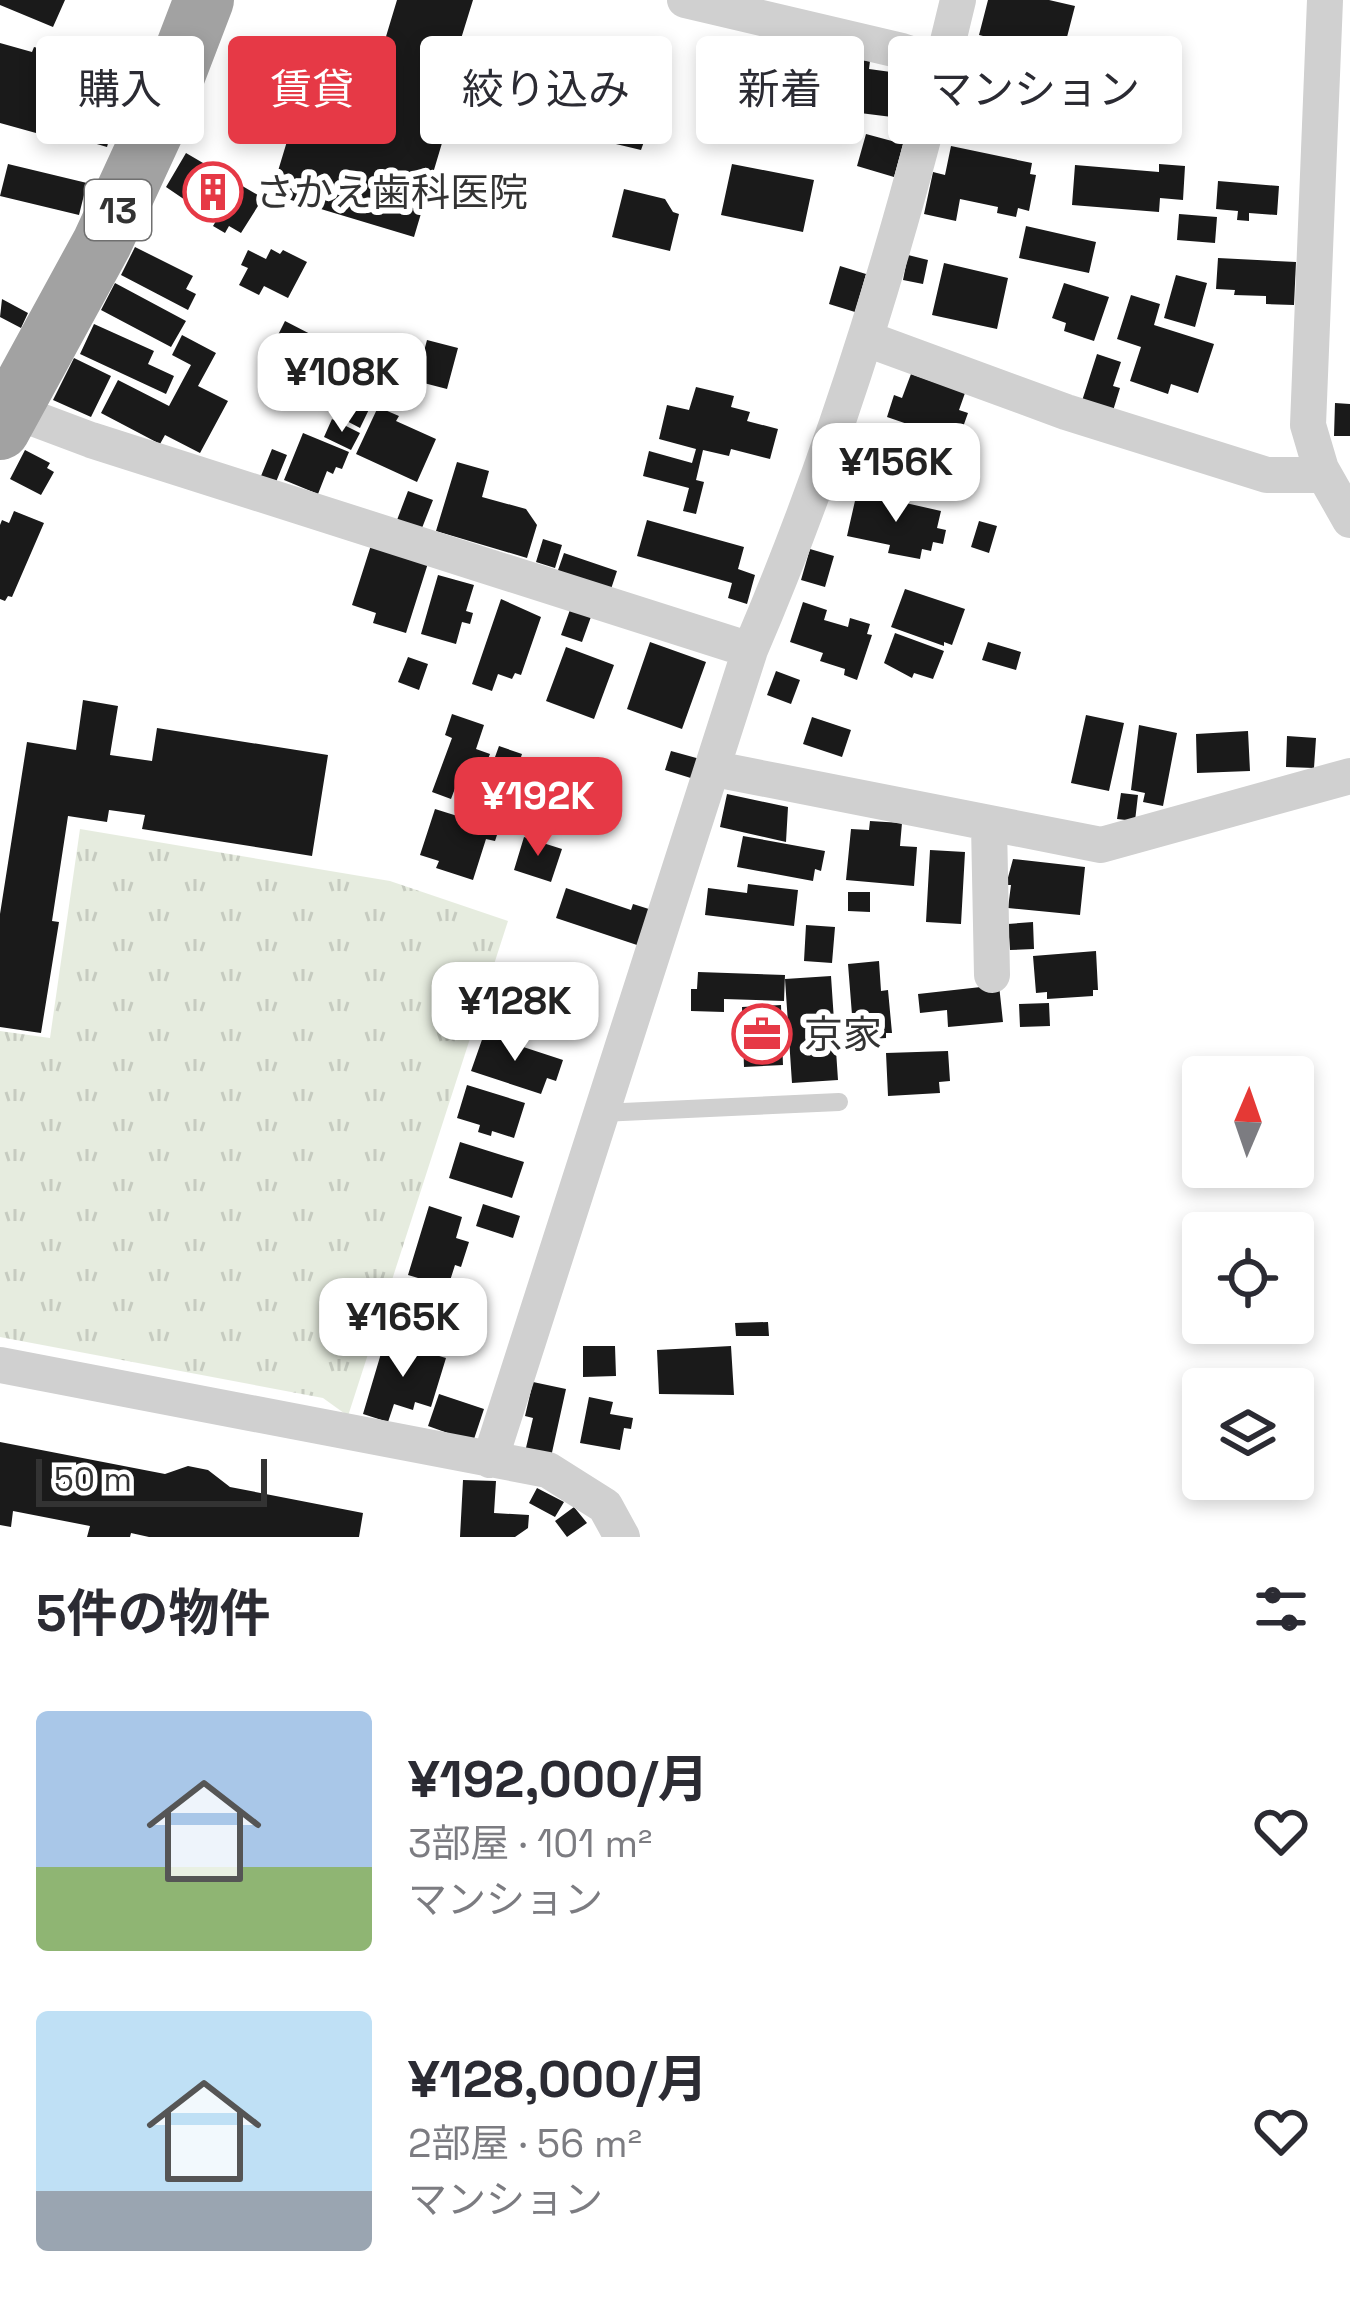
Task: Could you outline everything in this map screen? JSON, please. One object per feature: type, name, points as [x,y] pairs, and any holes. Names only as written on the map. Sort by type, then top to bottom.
[{"type":"highway","name":"13","points":[[6,420],[102,243],[155,128],[204,0]]},
{"type":"street","points":[[686,0],[888,48]]},
{"type":"street","points":[[949,36],[958,0]]},
{"type":"street","points":[[1325,0],[1308,425],[1324,475],[1350,520]]},
{"type":"street","points":[[490,1460],[750,650],[798,539],[866,338],[920,144]]},
{"type":"street","points":[[866,338],[1066,412],[1267,475],[1324,475]]},
{"type":"street","points":[[6,420],[91,440],[750,650]]},
{"type":"street","points":[[715,770],[1101,845],[1350,776]]},
{"type":"street","points":[[989,825],[992,975]]},
{"type":"street","points":[[0,1365],[548,1470],[605,1506],[622,1537]]},
{"type":"lane","points":[[601,1113],[839,1102]]},
{"type":"green space","points":[[80,829],[390,881],[508,921],[348,1416],[323,1398],[0,1337],[0,1031],[50,1038]]},
{"type":"building","points":[[0,0],[65,0],[53,27],[0,5]]},
{"type":"building","points":[[397,0],[473,0],[462,36],[420,36],[420,144],[442,144],[414,237],[271,194],[286,144],[396,144],[396,36],[386,36]]},
{"type":"building","points":[[988,0],[1049,0],[1075,6],[1067,36],[979,35]]},
{"type":"building","points":[[0,43],[32,52],[36,48],[36,133],[0,123]]},
{"type":"building","points":[[864,60],[870,61],[869,69],[888,72],[888,116],[864,114]]},
{"type":"building","points":[[866,134],[888,140],[888,144],[903,144],[894,177],[857,166]]},
{"type":"building","points":[[951,146],[1032,163],[1030,174],[1036,175],[1029,211],[1018,208],[1016,217],[997,213],[998,207],[960,199],[956,221],[924,214],[933,172],[945,175]]},
{"type":"building","name":"さかえ歯科医院","points":[[186,153],[263,198],[241,233],[229,226],[225,233],[213,226],[216,221],[166,187]]},
{"type":"building","points":[[8,164],[87,183],[79,215],[0,196]]},
{"type":"building","points":[[732,164],[814,180],[803,232],[721,215]]},
{"type":"building","points":[[1159,164],[1185,166],[1183,200],[1160,198],[1159,212],[1072,205],[1075,165],[1159,172]]},
{"type":"building","points":[[1218,181],[1279,186],[1277,215],[1249,213],[1249,221],[1237,220],[1238,211],[1216,209]]},
{"type":"building","points":[[624,189],[665,199],[679,214],[670,251],[612,237]]},
{"type":"building","points":[[1179,214],[1217,217],[1215,243],[1177,240]]},
{"type":"building","points":[[1026,226],[1096,242],[1089,273],[1019,258]]},
{"type":"building","points":[[135,247],[193,276],[186,289],[196,294],[188,310],[121,275]]},
{"type":"building","points":[[271,249],[307,262],[288,298],[264,286],[259,295],[239,285],[248,268],[241,265],[248,250],[266,259]]},
{"type":"building","points":[[908,255],[928,260],[923,284],[903,280]]},
{"type":"building","points":[[1218,258],[1296,262],[1294,305],[1266,304],[1266,296],[1216,289]]},
{"type":"building","points":[[944,263],[1008,278],[997,329],[932,315]]},
{"type":"building","points":[[840,266],[866,274],[855,312],[829,304]]},
{"type":"building","points":[[1176,275],[1207,283],[1195,327],[1164,318]]},
{"type":"building","points":[[115,283],[186,321],[171,347],[101,310]]},
{"type":"building","points":[[1064,283],[1109,297],[1094,341],[1064,331],[1066,323],[1052,318]]},
{"type":"building","points":[[1131,295],[1160,304],[1154,325],[1214,344],[1198,393],[1171,384],[1168,394],[1130,381],[1141,347],[1117,339]]},
{"type":"building","points":[[2,299],[28,313],[21,328],[0,317]]},
{"type":"building","points":[[285,321],[349,354],[326,399],[262,367]]},
{"type":"building","points":[[94,324],[154,351],[148,364],[174,376],[166,394],[80,354]]},
{"type":"building","points":[[182,335],[216,353],[198,386],[228,401],[200,453],[165,435],[160,444],[101,413],[118,380],[169,406],[191,365],[172,355]]},
{"type":"building","points":[[427,340],[458,348],[447,389],[416,381]]},
{"type":"building","points":[[1097,354],[1121,362],[1113,386],[1120,388],[1112,414],[1081,404]]},
{"type":"building","points":[[74,358],[111,376],[91,417],[53,400]]},
{"type":"building","points":[[911,374],[965,393],[959,410],[968,413],[963,427],[953,423],[948,438],[887,417],[894,395],[902,398]]},
{"type":"building","points":[[338,381],[374,399],[360,428],[324,409]]},
{"type":"building","points":[[696,387],[734,396],[731,407],[750,412],[747,421],[778,429],[770,459],[731,449],[729,456],[703,450],[696,480],[704,482],[696,514],[683,511],[689,488],[643,476],[649,451],[692,463],[696,449],[659,439],[667,405],[689,410]]},
{"type":"building","points":[[1335,403],[1350,404],[1350,436],[1334,436]]},
{"type":"building","points":[[378,407],[436,439],[417,482],[356,454]]},
{"type":"building","points":[[332,419],[360,433],[351,450],[324,437]]},
{"type":"building","points":[[303,433],[349,452],[342,469],[336,467],[333,474],[327,471],[318,494],[284,480]]},
{"type":"building","points":[[272,449],[287,455],[276,482],[261,476]]},
{"type":"building","points":[[25,450],[50,463],[47,468],[54,472],[41,495],[10,479]]},
{"type":"building","points":[[457,462],[489,471],[482,497],[526,509],[537,525],[527,558],[436,531]]},
{"type":"building","points":[[408,491],[433,500],[422,528],[397,520]]},
{"type":"building","points":[[857,492],[941,511],[937,528],[946,530],[943,544],[933,542],[931,551],[922,549],[920,559],[888,553],[890,545],[847,536]]},
{"type":"building","points":[[14,511],[44,523],[12,597],[5,601],[0,599],[0,525],[2,520],[9,523]]},
{"type":"building","points":[[647,520],[744,547],[738,569],[755,575],[747,604],[728,598],[732,583],[637,556]]},
{"type":"building","points":[[979,521],[997,526],[989,553],[971,547]]},
{"type":"building","points":[[543,539],[562,545],[555,568],[536,562]]},
{"type":"building","points":[[372,542],[429,560],[406,633],[373,623],[376,613],[352,605]]},
{"type":"building","points":[[810,549],[834,556],[825,587],[801,580]]},
{"type":"building","points":[[564,553],[617,571],[610,592],[557,573]]},
{"type":"building","points":[[438,575],[474,585],[466,611],[473,613],[470,624],[462,622],[456,644],[421,634]]},
{"type":"building","points":[[905,589],[965,609],[952,645],[891,627]]},
{"type":"building","points":[[501,599],[541,617],[521,675],[515,673],[512,679],[498,674],[492,691],[472,684]]},
{"type":"building","points":[[803,602],[827,610],[824,620],[848,627],[850,618],[870,624],[867,634],[872,635],[857,680],[844,675],[845,669],[820,661],[823,653],[790,642]]},
{"type":"building","points":[[571,607],[592,614],[582,642],[561,635]]},
{"type":"building","points":[[895,633],[944,651],[933,679],[914,673],[912,678],[884,663]]},
{"type":"building","points":[[650,642],[706,662],[682,729],[627,709]]},
{"type":"building","points":[[988,642],[1021,652],[1016,670],[982,660]]},
{"type":"building","points":[[566,647],[614,665],[594,719],[546,701]]},
{"type":"building","points":[[408,657],[428,664],[419,690],[398,682]]},
{"type":"building","points":[[776,671],[800,680],[791,704],[767,695]]},
{"type":"building","points":[[83,700],[118,706],[110,755],[152,761],[157,728],[328,755],[312,856],[142,829],[145,815],[109,810],[107,822],[68,816],[52,921],[59,922],[41,1033],[0,1027],[0,914],[27,742],[76,750]]},
{"type":"building","points":[[452,714],[484,725],[476,749],[490,754],[484,769],[470,764],[451,799],[432,792],[452,738],[445,735]]},
{"type":"building","points":[[1086,715],[1124,723],[1109,791],[1071,783]]},
{"type":"building","points":[[812,717],[851,730],[842,757],[803,744]]},
{"type":"building","points":[[1139,725],[1177,733],[1163,806],[1143,802],[1145,793],[1131,790]]},
{"type":"building","points":[[1248,731],[1250,771],[1197,773],[1196,734]]},
{"type":"building","points":[[1287,736],[1316,738],[1314,768],[1286,767]]},
{"type":"building","points":[[499,746],[522,754],[520,760],[529,763],[515,802],[483,790]]},
{"type":"building","points":[[671,751],[700,759],[694,779],[665,770]]},
{"type":"building","points":[[1121,793],[1138,795],[1135,821],[1117,819]]},
{"type":"building","points":[[727,794],[788,807],[786,842],[720,827]]},
{"type":"building","points":[[435,809],[499,829],[495,841],[486,839],[473,880],[436,868],[439,861],[420,855]]},
{"type":"building","points":[[870,821],[902,823],[900,846],[917,847],[914,886],[846,880],[851,829],[869,830]]},
{"type":"building","points":[[743,836],[825,851],[821,871],[815,869],[813,881],[737,867]]},
{"type":"building","points":[[524,837],[562,849],[551,882],[514,870]]},
{"type":"building","points":[[930,850],[965,852],[961,924],[926,922]]},
{"type":"building","points":[[1013,859],[1085,867],[1080,915],[1008,908],[1011,885],[1006,885]]},
{"type":"building","points":[[748,884],[798,890],[794,926],[705,915],[708,888],[747,893]]},
{"type":"building","points":[[566,888],[631,910],[633,904],[652,910],[640,946],[556,918]]},
{"type":"building","points":[[848,892],[870,892],[870,912],[848,911]]},
{"type":"building","points":[[1033,922],[1034,949],[1010,950],[1008,924]]},
{"type":"building","points":[[806,925],[835,927],[832,963],[804,961]]},
{"type":"building","points":[[1096,951],[1098,990],[1093,990],[1093,996],[1047,999],[1047,992],[1036,993],[1033,956]]},
{"type":"building","points":[[879,961],[881,991],[888,990],[892,1033],[886,1033],[886,1038],[854,1040],[848,964]]},
{"type":"building","points":[[698,972],[785,975],[784,1001],[724,999],[724,1012],[691,1011],[691,989],[697,989]]},
{"type":"building","points":[[831,976],[838,1080],[792,1083],[785,979]]},
{"type":"building","points":[[999,985],[1003,1022],[948,1027],[947,1010],[920,1013],[918,994]]},
{"type":"building","points":[[1049,1003],[1050,1026],[1020,1027],[1019,1004]]},
{"type":"building","points":[[781,1005],[783,1065],[744,1067],[742,1007]]},
{"type":"building","points":[[484,1034],[563,1060],[556,1081],[547,1078],[541,1094],[471,1071]]},
{"type":"building","points":[[948,1051],[950,1081],[939,1082],[940,1093],[888,1096],[886,1053]]},
{"type":"building","points":[[467,1085],[525,1103],[514,1138],[478,1132],[480,1125],[457,1118]]},
{"type":"building","points":[[460,1142],[524,1162],[512,1198],[449,1178]]},
{"type":"building","points":[[483,1204],[520,1216],[513,1238],[476,1226]]},
{"type":"building","points":[[429,1206],[462,1217],[456,1238],[469,1242],[448,1287],[408,1275]]},
{"type":"building","points":[[768,1322],[769,1336],[736,1336],[735,1323]]},
{"type":"building","points":[[385,1340],[446,1358],[431,1407],[415,1402],[413,1410],[394,1404],[388,1422],[363,1414]]},
{"type":"building","points":[[583,1346],[615,1346],[616,1376],[583,1377]]},
{"type":"building","points":[[731,1346],[734,1395],[659,1394],[657,1350]]},
{"type":"building","points":[[533,1382],[566,1389],[551,1457],[525,1452],[533,1418],[525,1416]]},
{"type":"building","points":[[439,1394],[484,1409],[473,1442],[428,1426]]},
{"type":"building","points":[[589,1397],[613,1402],[610,1414],[633,1418],[631,1429],[624,1428],[620,1450],[580,1443]]},
{"type":"building","points":[[0,1442],[165,1474],[188,1466],[208,1470],[230,1487],[363,1513],[359,1537],[149,1537],[131,1533],[130,1537],[87,1537],[90,1526],[13,1511],[11,1527],[0,1525]]},
{"type":"building","points":[[463,1480],[496,1481],[494,1513],[529,1515],[528,1528],[515,1537],[460,1537]]},
{"type":"building","points":[[537,1488],[564,1502],[555,1517],[529,1503]]},
{"type":"building","points":[[574,1507],[587,1523],[567,1537],[555,1521]]},
{"type":"place","name":"さかえ歯科医院","points":[[213,192]]},
{"type":"place","name":"京家","points":[[762,1034]]}]
